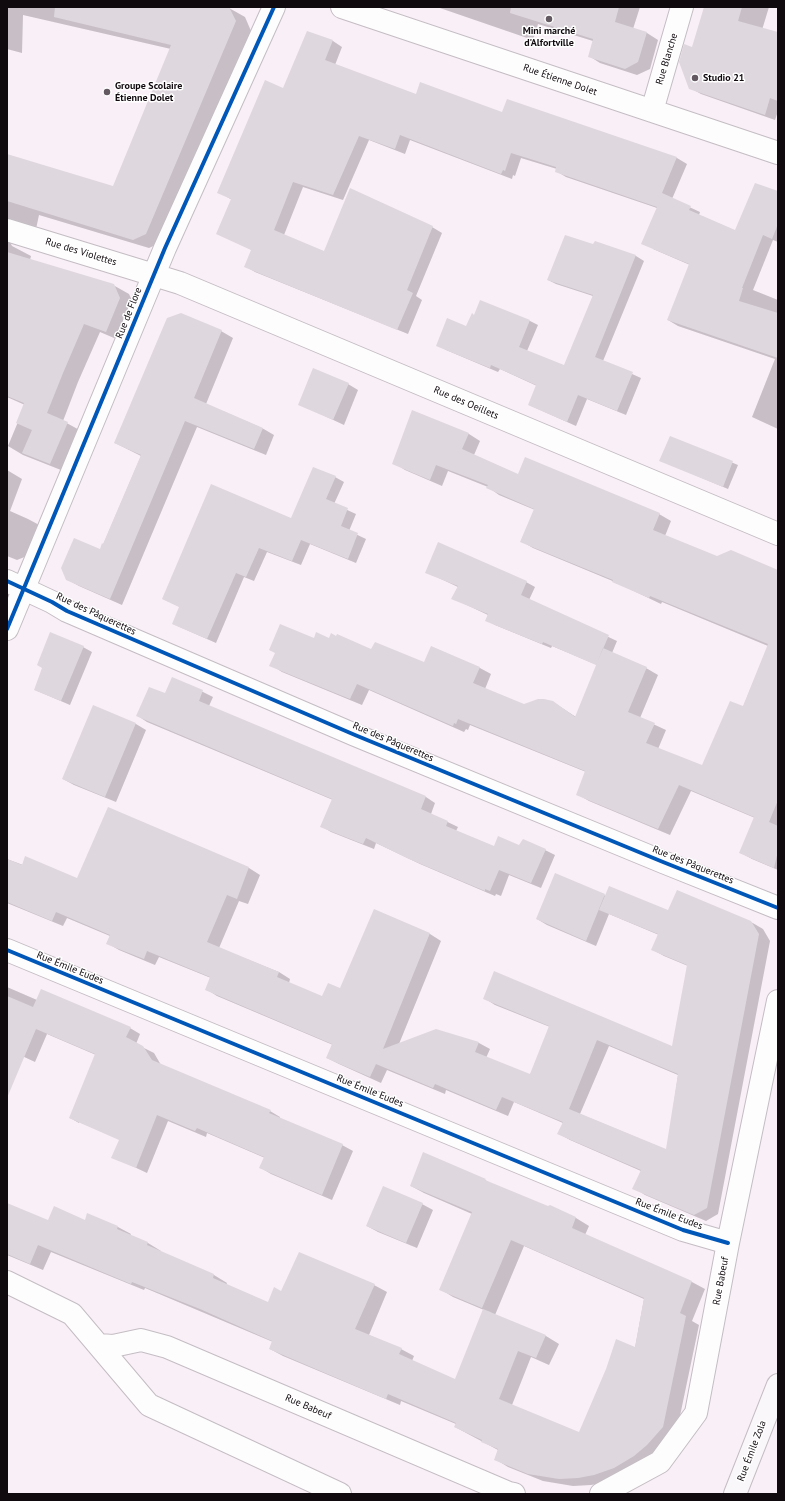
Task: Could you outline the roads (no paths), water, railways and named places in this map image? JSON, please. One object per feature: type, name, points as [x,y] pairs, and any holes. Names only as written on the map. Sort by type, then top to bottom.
[{"type":"main road","name":"Rue Émile Zola","points":[[735,1494],[778,1385]]},
{"type":"street","name":"Rue de Flore","points":[[7,629],[16,585],[165,248],[274,7]]},
{"type":"street","name":"Rue Étienne Dolet","points":[[342,7],[778,153]]},
{"type":"street","name":"Rue Blanche","points":[[652,111],[682,7]]},
{"type":"street","name":"Rue des Violettes","points":[[7,230],[154,275]]},
{"type":"street","name":"Rue des Oeillets","points":[[154,275],[188,286],[778,534]]},
{"type":"street","name":"Rue des Pâquerettes","points":[[16,585],[67,611],[362,738],[662,862],[778,908]]},
{"type":"street","name":"Rue Émile Eudes","points":[[7,950],[683,1230],[728,1243]]},
{"type":"street","name":"Rue Babeuf","points":[[601,1494],[660,1462],[696,1412],[728,1243],[778,1001]]},
{"type":"street","points":[[7,1282],[72,1314],[149,1405],[340,1494]]},
{"type":"street","name":"Rue Babeuf","points":[[99,1345],[113,1346],[141,1340],[168,1347],[501,1490],[514,1494]]},
{"type":"place","name":"Mini marché d'Alfortville","points":[[549,19]]},
{"type":"place","name":"Studio 21","points":[[695,78]]},
{"type":"place","name":"Groupe Scolaire Étienne Dolet","points":[[107,92]]}]
